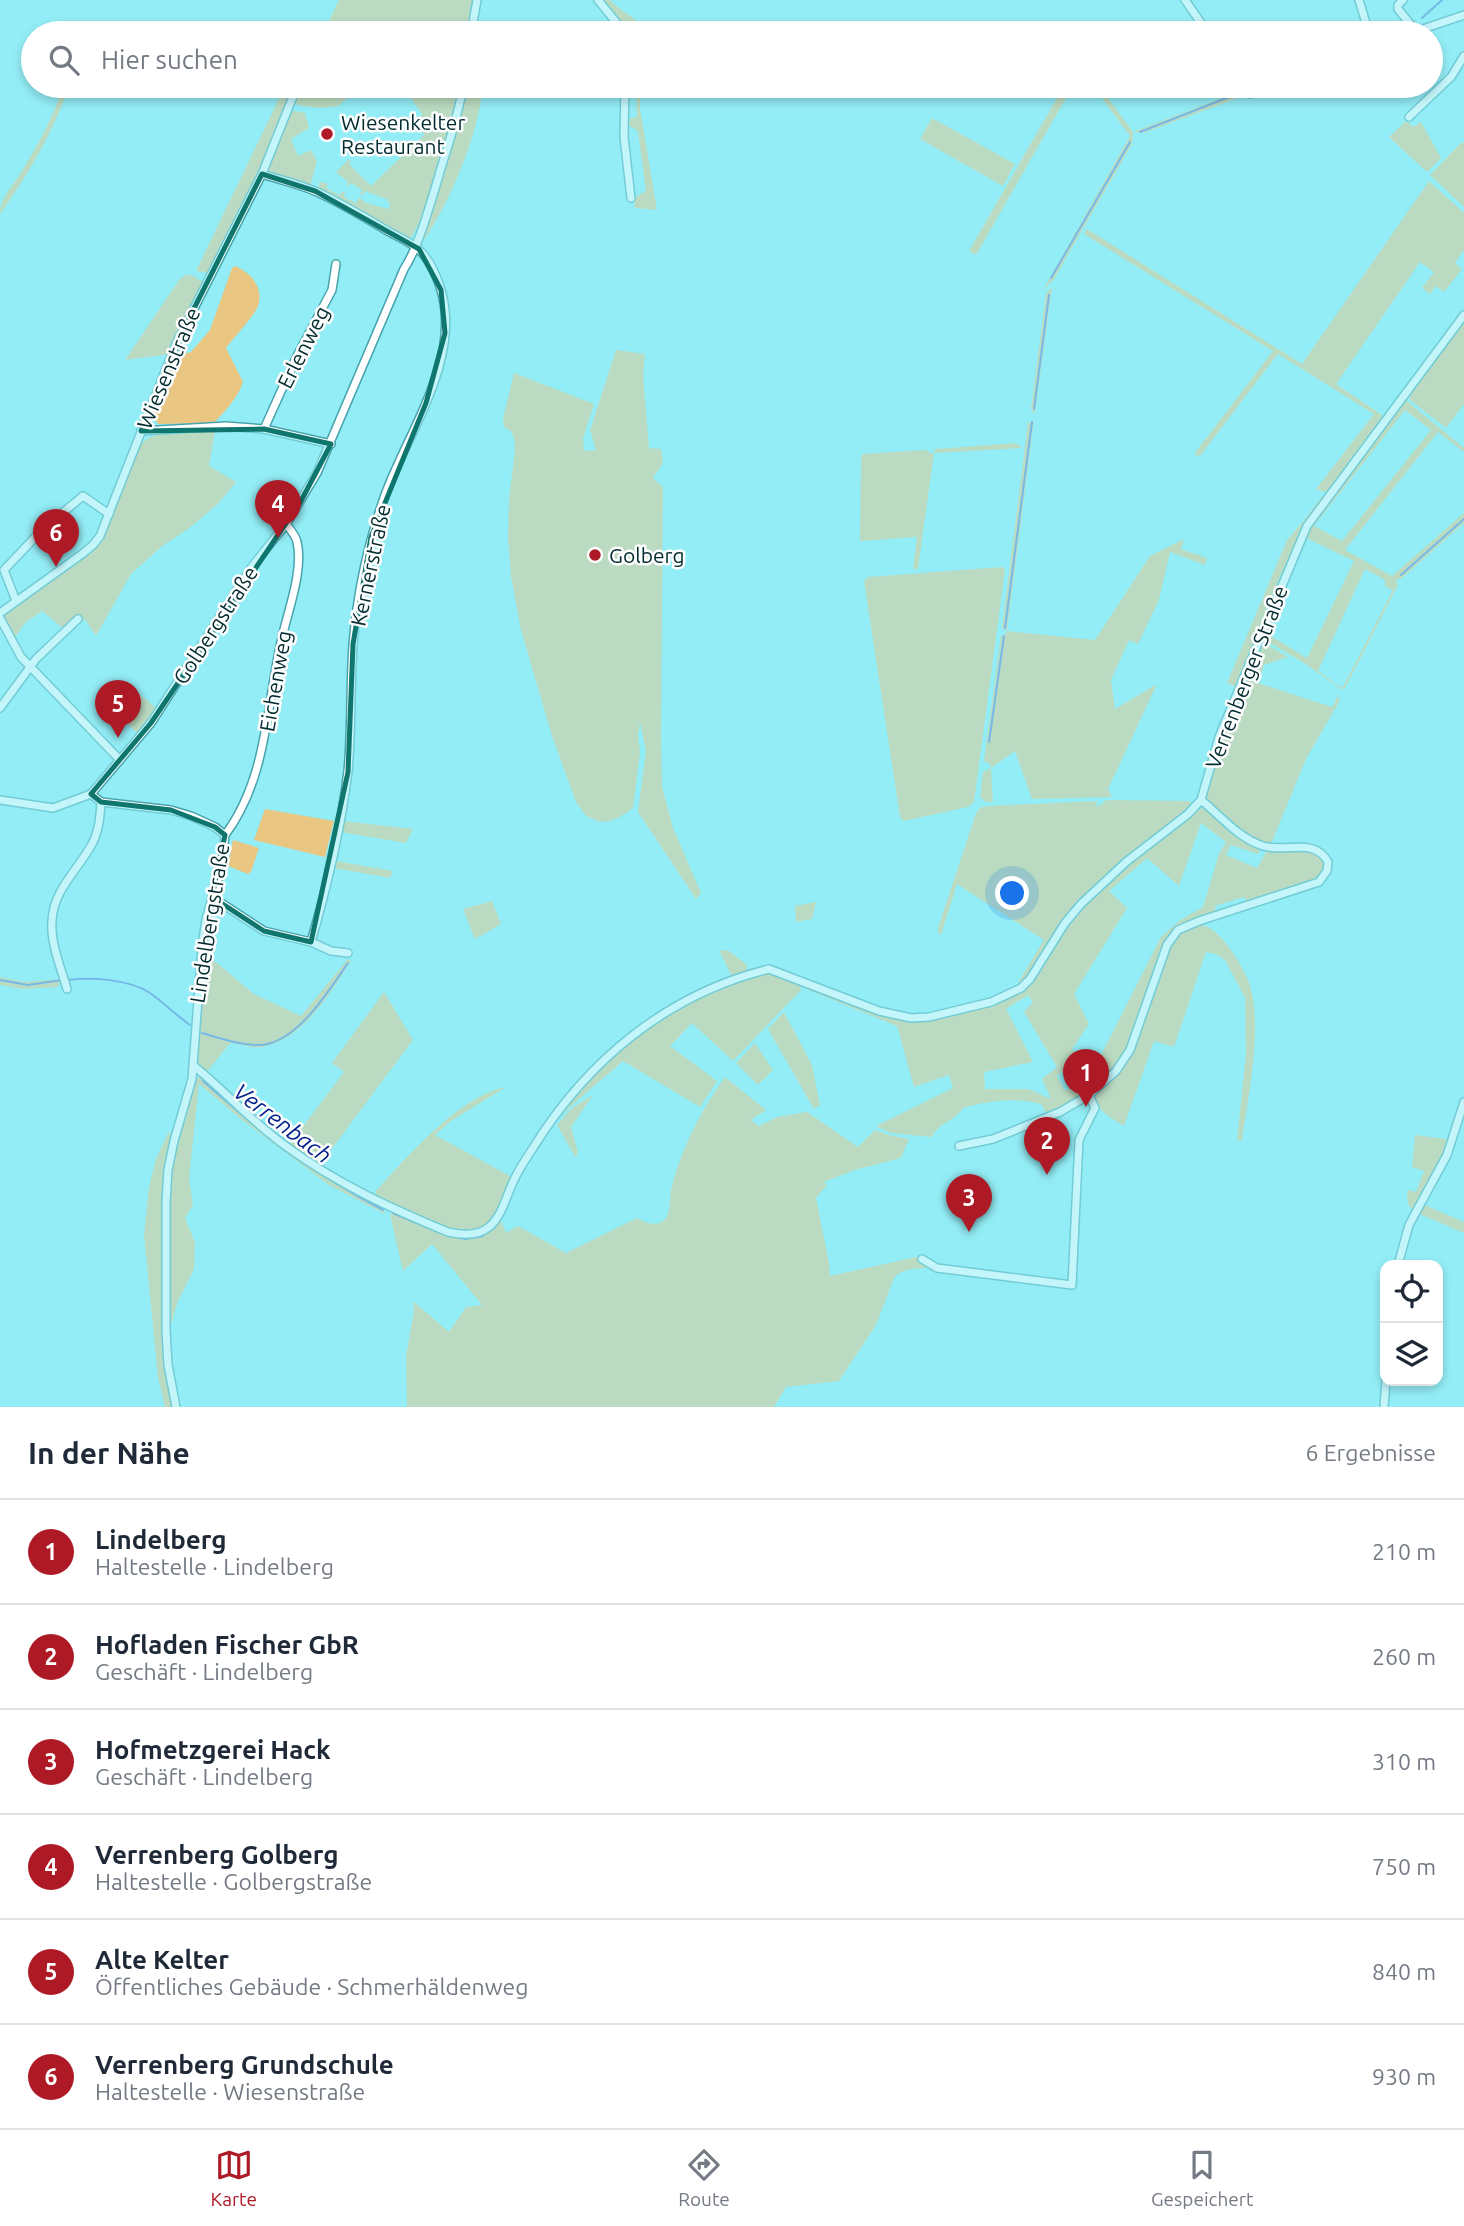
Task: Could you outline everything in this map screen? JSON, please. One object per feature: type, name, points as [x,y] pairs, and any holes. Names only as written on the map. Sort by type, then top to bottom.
[{"type":"street","points":[[473,21],[477,0]]},
{"type":"street","points":[[598,0],[615,21]]},
{"type":"street","points":[[1185,0],[1200,21]]},
{"type":"street","points":[[1359,0],[1365,21]]},
{"type":"street","points":[[1403,0],[1398,9],[1406,21]]},
{"type":"street","points":[[1443,23],[1464,17]]},
{"type":"street","points":[[1443,85],[1464,56]]},
{"type":"street","name":"Wiesenstraße","points":[[0,615],[93,545],[100,536],[175,346],[262,174],[292,98]]},
{"type":"street","name":"Golbergstraße","points":[[0,800],[53,808],[91,794],[151,723],[251,568],[286,524],[331,444],[404,269],[413,256],[461,98]]},
{"type":"street","points":[[624,98],[623,120],[631,198]]},
{"type":"street","points":[[1409,117],[1429,98]]},
{"type":"street","points":[[262,174],[315,191],[414,246]]},
{"type":"street","name":"Kernerstraße","points":[[311,942],[323,901],[348,772],[353,644],[360,588],[371,537],[386,492],[426,404],[437,372],[444,332],[445,310],[441,290],[425,257],[414,246]]},
{"type":"street","name":"Erlenweg","points":[[264,429],[296,358],[332,290],[336,264]]},
{"type":"street","name":"Verrenberger Straße","points":[[1201,800],[1219,737],[1307,526],[1464,315]]},
{"type":"street","points":[[141,431],[226,426],[264,429],[331,444]]},
{"type":"street","points":[[16,601],[4,570],[43,529],[83,496],[109,514]]},
{"type":"street","name":"Eichenweg","points":[[225,835],[244,804],[262,753],[280,644],[297,570],[297,540],[286,524]]},
{"type":"street","points":[[0,615],[13,644],[30,667],[120,760]]},
{"type":"street","points":[[0,708],[30,667],[78,619]]},
{"type":"street","name":"Lindelbergstraße","points":[[91,794],[102,802],[171,810],[203,821],[225,835],[221,869],[206,919],[198,974],[192,1079],[168,1170],[166,1331],[176,1407]]},
{"type":"street","points":[[194,1066],[275,1138],[341,1183],[448,1232],[476,1233],[489,1227],[497,1216],[516,1176],[550,1122],[586,1079],[612,1053],[662,1013],[701,994],[769,969],[879,1011],[911,1018],[949,1013],[1006,996],[1021,988],[1030,979],[1058,933],[1081,904],[1126,862],[1188,814],[1201,800],[1241,834],[1265,847],[1312,847],[1328,862],[1327,872],[1319,882],[1199,920],[1178,930],[1167,945],[1130,1049],[1116,1071],[1089,1095],[1060,1112],[993,1139],[959,1146]]},
{"type":"street","points":[[67,989],[52,934],[52,918],[64,884],[92,844],[99,828],[102,802]]},
{"type":"street","points":[[212,897],[264,932],[311,942],[331,951],[348,953]]},
{"type":"street","points":[[922,1259],[937,1268],[1072,1286],[1079,1140],[1095,1108],[1089,1095]]},
{"type":"street","points":[[1399,1260],[1409,1225],[1447,1156],[1464,1102]]},
{"type":"street","points":[[1384,1407],[1386,1386]]},
{"type":"highlighted area","points":[[262,174],[315,191],[419,249],[441,290],[445,333],[426,403],[371,537],[353,644],[348,772],[311,942],[264,931],[212,897],[225,835],[215,827],[171,810],[101,802],[91,794],[151,723],[301,501],[331,444],[264,429],[141,431],[175,346]]},
{"type":"shaded area","points":[[339,0],[474,0],[470,21],[329,21]]},
{"type":"shaded area","points":[[604,0],[610,0],[637,21],[619,21]]},
{"type":"shaded area","points":[[59,98],[65,98],[48,136],[0,214],[5,197],[40,140]]},
{"type":"shaded area","points":[[279,98],[290,98],[261,169],[211,269],[207,273],[196,271]]},
{"type":"shaded area","points":[[347,98],[338,106],[320,108],[298,105],[294,99]]},
{"type":"shaded area","points":[[411,98],[457,98],[431,192],[416,230],[409,239],[320,192],[320,182],[328,184],[326,188],[339,195],[345,192],[344,197],[356,203],[359,197],[366,203],[388,209],[390,205],[387,199],[365,191],[363,195],[360,194],[362,190],[351,183],[346,185],[348,182],[336,172],[349,159],[349,164],[371,186],[424,135],[420,123],[422,114]]},
{"type":"shaded area","points":[[464,98],[481,98],[462,166],[425,239],[420,239]]},
{"type":"shaded area","points":[[636,98],[640,98],[657,210],[635,208],[634,198],[646,191],[638,131],[627,124],[627,119],[637,117]]},
{"type":"shaded area","points":[[1057,98],[1066,98],[976,255],[969,251]]},
{"type":"shaded area","points":[[1102,98],[1108,98],[1133,132],[1132,144],[1054,279],[1043,290],[1130,136]]},
{"type":"shaded area","points":[[1222,98],[1237,98],[1144,133],[1133,132]]},
{"type":"shaded area","points":[[294,111],[305,113],[309,128],[291,139],[298,156],[311,150],[317,161],[310,187],[267,172],[287,114]]},
{"type":"shaded area","points":[[932,118],[1015,164],[1003,186],[920,139]]},
{"type":"shaded area","points":[[1406,121],[1413,127],[1421,122],[1441,158],[1427,172],[1389,137]]},
{"type":"shaded area","points":[[1462,142],[1464,144],[1464,207],[1430,175]]},
{"type":"shaded area","points":[[1429,181],[1464,213],[1464,250],[1455,263],[1462,269],[1444,292],[1436,286],[1430,294],[1422,288],[1434,272],[1420,262],[1336,384],[1382,415],[1381,422],[1328,490],[1324,492],[1316,489],[1374,414],[1278,354],[1200,456],[1194,454],[1273,351],[1084,234],[1087,229],[1302,364]]},
{"type":"shaded area","points":[[235,266],[251,277],[259,293],[256,310],[226,348],[243,382],[241,388],[214,423],[159,424],[151,417],[152,411],[175,356],[191,352],[210,330]]},
{"type":"shaded area","points":[[185,275],[192,275],[204,283],[170,354],[125,360],[179,280]]},
{"type":"shaded area","points":[[1052,287],[1035,414],[1031,409],[1046,294]]},
{"type":"shaded area","points":[[1464,318],[1464,404],[1446,428],[1410,400],[1409,393]]},
{"type":"shaded area","points":[[616,350],[645,354],[643,375],[649,448],[661,449],[663,463],[653,478],[663,487],[662,786],[673,828],[701,893],[696,899],[638,812],[646,751],[640,723],[640,753],[633,808],[620,817],[600,822],[586,816],[576,802],[552,736],[521,630],[511,576],[509,499],[515,450],[514,438],[511,431],[504,427],[503,419],[514,373],[594,404],[583,439],[584,451],[596,450],[590,430]]},
{"type":"shaded area","points":[[1403,401],[1407,401],[1464,448],[1464,452],[1438,432],[1345,550],[1392,576],[1464,513],[1464,523],[1401,579],[1397,579],[1398,585],[1345,688],[1341,689],[1263,639],[1310,526]],"holes":[[[1405,410],[1431,430],[1342,541],[1314,526]],[[1306,538],[1354,561],[1307,658],[1266,633]],[[1365,569],[1385,580],[1385,586],[1393,590],[1343,687],[1318,671]]]},
{"type":"shaded area","points":[[1034,421],[1007,631],[1002,628],[1028,423]]},
{"type":"shaded area","points":[[215,431],[209,466],[236,482],[218,504],[161,547],[131,574],[96,636],[86,621],[78,615],[64,629],[42,611],[25,623],[14,639],[3,619],[5,612],[96,548],[105,533],[137,448],[157,434]]},
{"type":"shaded area","points":[[1016,443],[1022,448],[934,453],[935,449]]},
{"type":"shaded area","points":[[926,450],[934,453],[918,569],[913,569],[917,537],[860,541],[861,458],[863,454]]},
{"type":"shaded area","points":[[1322,496],[1323,499],[1285,566],[1236,687],[1227,683],[1287,540]]},
{"type":"shaded area","points":[[1184,539],[1181,549],[1207,558],[1205,565],[1170,552],[1159,600],[1138,644],[1129,640],[1111,680],[1115,709],[1157,684],[1108,789],[1112,797],[1032,799],[1015,751],[991,768],[990,764],[984,761],[1001,636],[1007,631],[1095,640],[1150,556]]},
{"type":"shaded area","points":[[1002,567],[1005,570],[974,802],[968,807],[904,821],[900,817],[864,581],[868,577]]},
{"type":"shaded area","points":[[1261,641],[1288,657],[1264,665],[1258,683],[1332,707],[1338,696],[1340,700],[1306,759],[1271,844],[1251,838],[1237,829],[1216,810],[1205,792],[1222,738]]},
{"type":"shaded area","points":[[138,693],[156,708],[137,733],[120,716]]},
{"type":"shaded area","points":[[991,768],[993,802],[986,802],[980,797],[983,772]]},
{"type":"shaded area","points":[[1106,800],[1189,801],[1193,805],[1064,921],[1022,984],[1018,983],[1044,940],[957,884],[941,935],[938,933],[976,813],[980,808],[1098,801],[1098,807]]},
{"type":"shaded area","points":[[1202,808],[1207,809],[1261,848],[1258,854],[1231,845],[1226,855],[1257,868],[1268,849],[1290,849],[1318,856],[1324,860],[1325,870],[1316,880],[1247,902],[1244,897],[1215,906],[1216,912],[1176,929],[1123,1059],[1104,1080],[1074,1102],[1047,1114],[1041,1104],[1021,1101],[992,1102],[963,1108],[938,1128],[932,1137],[891,1133],[876,1126],[953,1088],[949,1075],[914,1087],[897,1026],[806,989],[810,987],[877,1013],[910,1021],[929,1020],[993,1005],[1022,991],[1054,942],[1083,906],[1126,865]],"holes":[[[1201,823],[1226,842],[1219,854],[1203,907],[1179,921],[1161,937],[1092,1073],[1065,1091],[1057,1076],[1080,1059],[1072,1049],[1089,1024],[1074,994],[1127,908],[1109,891],[1147,858],[1179,886]],[[1028,995],[1033,1002],[1024,1012],[1057,1067],[1042,1079],[1051,1099],[1029,1089],[985,1089],[984,1072],[1033,1062],[1006,1009]]]},
{"type":"shaded area","points":[[265,809],[334,821],[325,857],[254,840]]},
{"type":"shaded area","points":[[343,821],[413,829],[406,843],[341,832]]},
{"type":"shaded area","points":[[233,840],[259,848],[248,874],[228,866]]},
{"type":"shaded area","points":[[336,861],[393,871],[390,878],[334,868]]},
{"type":"shaded area","points":[[492,901],[501,924],[475,939],[463,909]]},
{"type":"shaded area","points":[[816,902],[812,919],[796,922],[795,906]]},
{"type":"shaded area","points":[[1198,924],[1213,930],[1225,942],[1251,989],[1255,1044],[1242,1141],[1237,1140],[1246,1054],[1245,998],[1225,960],[1216,954],[1206,952],[1174,1047],[1154,1041],[1124,1126],[1104,1113],[1097,1104],[1096,1092],[1118,1072],[1169,946],[1180,931]]},
{"type":"shaded area","points":[[719,950],[729,951],[747,965],[746,973],[733,979]]},
{"type":"shaded area","points":[[205,953],[254,994],[301,1016],[348,959],[351,961],[314,1013],[291,1035],[263,1047],[230,1043],[206,1073],[197,1061],[198,1015]]},
{"type":"shaded area","points":[[766,972],[800,984],[801,990],[733,1061],[692,1023],[670,1046],[717,1081],[700,1107],[623,1061],[553,1122],[603,1065],[662,1017],[684,1004]]},
{"type":"shaded area","points":[[0,977],[24,982],[61,979],[58,987],[22,989],[0,985]]},
{"type":"shaded area","points":[[384,992],[413,1040],[319,1166],[289,1145],[344,1072],[332,1063]]},
{"type":"shaded area","points":[[784,1012],[812,1065],[820,1105],[814,1109],[768,1029]]},
{"type":"shaded area","points":[[755,1043],[773,1070],[758,1085],[736,1063]]},
{"type":"shaded area","points":[[199,1077],[242,1113],[339,1184],[382,1207],[385,1214],[329,1185],[199,1084],[189,1178],[193,1205],[185,1218],[195,1242],[194,1269],[178,1301],[169,1331],[167,1230],[171,1170],[184,1114],[194,1081]]},
{"type":"shaded area","points":[[725,1077],[766,1110],[751,1120],[759,1126],[777,1117],[807,1112],[858,1147],[875,1130],[909,1139],[901,1158],[855,1170],[824,1182],[827,1185],[816,1198],[830,1276],[916,1257],[931,1268],[906,1270],[894,1278],[876,1325],[839,1381],[786,1387],[774,1407],[407,1407],[406,1356],[414,1310],[413,1301],[449,1332],[466,1307],[482,1305],[432,1244],[403,1271],[390,1215],[393,1212],[434,1229],[463,1235],[490,1230],[501,1220],[506,1233],[518,1226],[566,1253],[637,1218],[650,1223],[660,1223],[668,1214],[672,1185],[687,1142]]},
{"type":"shaded area","points":[[506,1087],[451,1121],[435,1135],[512,1177],[499,1209],[487,1225],[476,1230],[447,1228],[375,1197],[376,1191],[435,1130],[471,1102],[488,1092]]},
{"type":"shaded area","points":[[593,1095],[571,1127],[578,1152],[576,1158],[557,1125],[572,1108]]},
{"type":"shaded area","points":[[169,1131],[171,1139],[164,1331],[173,1407],[165,1407],[158,1377],[144,1235],[149,1187],[156,1159]]},
{"type":"shaded area","points":[[1415,1135],[1453,1140],[1420,1203],[1464,1222],[1464,1233],[1415,1212],[1409,1205],[1408,1190],[1416,1192],[1424,1171],[1412,1167]]},
{"type":"waterway","points":[[1422,18],[1442,0]]},
{"type":"waterway","points":[[1140,132],[1226,98]]},
{"type":"waterway","points":[[1051,278],[1130,142]]},
{"type":"waterway","points":[[1034,409],[1049,295]]},
{"type":"waterway","points":[[1005,628],[1032,422]]},
{"type":"waterway","points":[[1401,575],[1464,519]]},
{"type":"waterway","points":[[989,742],[1004,636]]},
{"type":"waterway","points":[[202,1033],[246,1044],[275,1042],[300,1025],[348,963]]},
{"type":"waterway","name":"Verrenbach","points":[[68,980],[99,979],[141,988],[190,1025]]},
{"type":"waterway","name":"Verrenbach","points":[[0,980],[28,985],[62,980]]},
{"type":"waterway","name":"Verrenbach","points":[[203,1081],[289,1151],[334,1182],[383,1210]]},
{"type":"waterway","name":"Verrenbach","points":[[393,1213],[441,1233]]},
{"type":"waterway","name":"Verrenbach","points":[[457,1237],[465,1239],[483,1236]]},
{"type":"place","name":"Wiesenkelter Restaurant","points":[[327,134]]},
{"type":"place","name":"Verrenberg Golberg","points":[[278,538]]},
{"type":"place","name":"Golberg","points":[[595,555]]},
{"type":"place","name":"Verrenberg Grundschule","points":[[56,567]]},
{"type":"place","name":"Alte Kelter","points":[[118,738]]},
{"type":"place","name":"Lindelberg","points":[[1086,1107]]},
{"type":"place","name":"Hofladen Fischer GbR","points":[[1047,1175]]},
{"type":"place","name":"Hofmetzgerei Hack","points":[[969,1232]]}]
